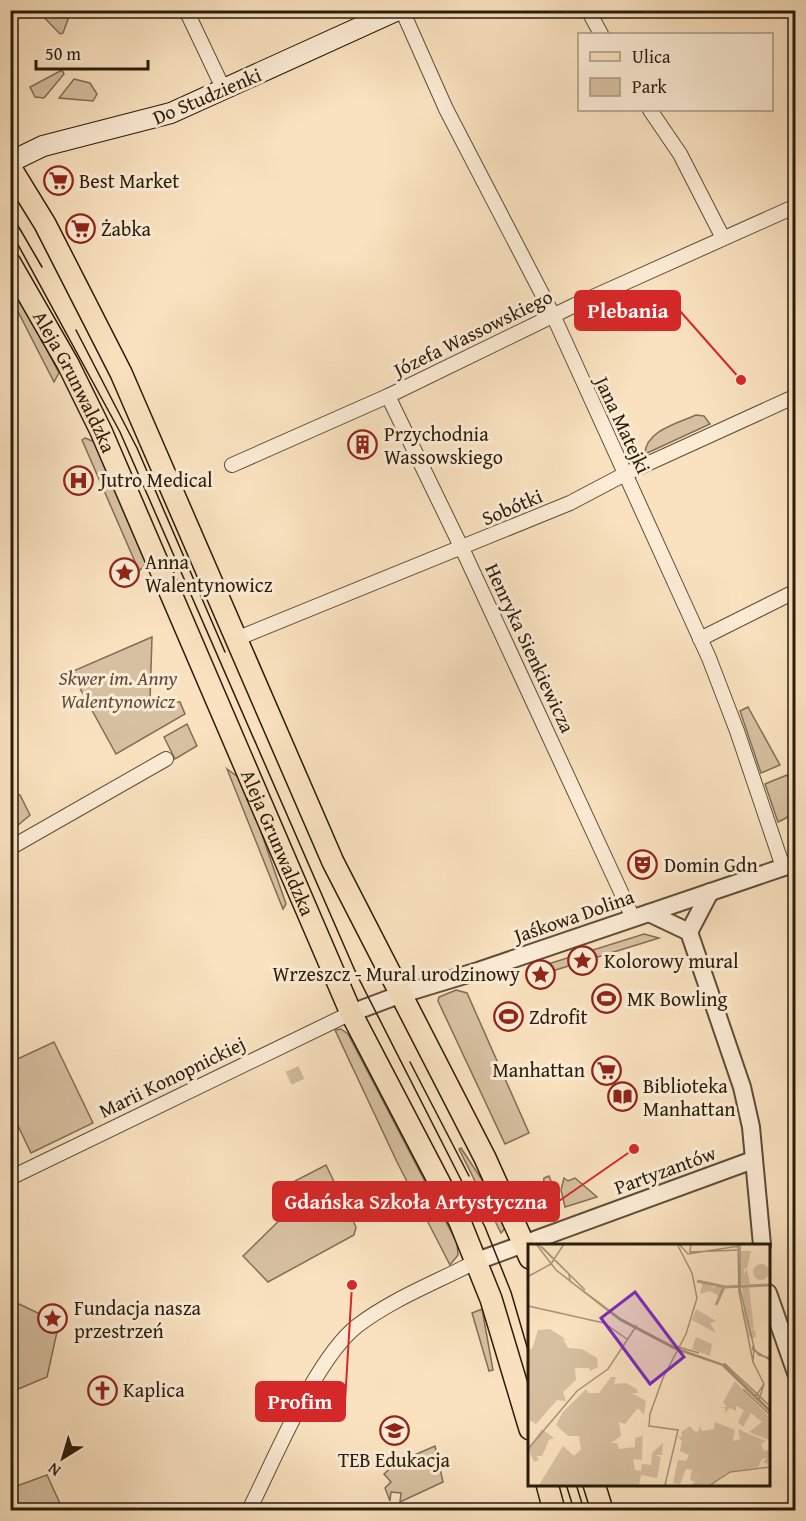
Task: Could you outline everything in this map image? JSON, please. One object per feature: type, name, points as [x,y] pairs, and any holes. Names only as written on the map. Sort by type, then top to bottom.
[{"type":"main road","name":"Do Studzienki","points":[[10,162],[44,146],[171,113],[400,10]]},
{"type":"main road","name":"Aleja Grunwaldzka","points":[[10,167],[45,224],[121,373],[333,862],[399,995],[485,1158],[527,1251]]},
{"type":"main road","name":"Aleja Grunwaldzka","points":[[10,263],[63,355],[101,431],[351,1013],[460,1222],[477,1261],[528,1423]]},
{"type":"main road","points":[[547,1485],[554,1510]]},
{"type":"main road","points":[[594,1485],[602,1510]]},
{"type":"street","points":[[186,10],[224,90]]},
{"type":"street","name":"Jana Matejki","points":[[400,10],[446,109],[553,315],[700,639],[789,865]]},
{"type":"street","points":[[588,10],[600,33]]},
{"type":"street","points":[[651,111],[680,154],[723,238]]},
{"type":"street","name":"Józefa Wassowskiego","points":[[232,465],[388,396],[553,315],[795,206]]},
{"type":"street","name":"Henryka Sienkiewicza","points":[[388,396],[633,918]]},
{"type":"street","name":"Sobótki","points":[[236,639],[570,504],[624,474],[795,396]]},
{"type":"street","points":[[700,639],[795,591]]},
{"type":"street","points":[[10,848],[166,759]]},
{"type":"street","name":"Jaśkowa Dolina","points":[[351,1013],[789,865]]},
{"type":"street","points":[[689,932],[710,892]]},
{"type":"street","points":[[649,913],[689,932],[736,1069],[751,1127],[762,1244]]},
{"type":"street","name":"Marii Konopnickiej","points":[[10,1178],[351,1013]]},
{"type":"street","name":"Partyzantów","points":[[544,1244],[753,1160]]},
{"type":"street","name":"Partyzantów","points":[[477,1261],[527,1251]]},
{"type":"street","points":[[249,1510],[321,1371],[345,1337],[385,1308],[477,1261]]},
{"type":"street","points":[[770,1299],[795,1373]]},
{"type":"green space","points":[[38,11],[71,11],[63,33],[60,34]]},
{"type":"green space","points":[[62,70],[64,74],[44,98],[35,97],[30,87]]},
{"type":"green space","points":[[74,79],[90,83],[97,94],[93,101],[59,98]]},
{"type":"green space","points":[[16,291],[59,373],[54,382],[11,298],[11,294]]},
{"type":"green space","points":[[696,415],[704,416],[710,424],[645,454],[646,446],[656,434]]},
{"type":"green space","points":[[85,438],[95,442],[147,563],[139,571],[82,440]]},
{"type":"green space","name":"Skwer im. Anny Walentynowicz","points":[[152,637],[150,700],[180,702],[185,714],[116,754],[71,672]]},
{"type":"green space","points":[[748,707],[780,765],[761,773],[740,711]]},
{"type":"green space","points":[[187,724],[197,746],[175,759],[164,737]]},
{"type":"green space","points":[[227,769],[238,777],[260,829],[286,904],[283,909]]},
{"type":"green space","points":[[787,775],[793,789],[794,808],[786,818],[778,822],[765,784]]},
{"type":"green space","points":[[11,794],[20,795],[30,815],[11,831]]},
{"type":"green space","points":[[644,934],[659,938],[533,977],[532,969]]},
{"type":"green space","points":[[456,990],[467,993],[529,1133],[505,1144],[438,1001],[439,997]]},
{"type":"green space","points":[[341,1029],[348,1034],[457,1243],[458,1255],[450,1265],[397,1162],[335,1030]]},
{"type":"green space","points":[[54,1042],[93,1123],[31,1153],[11,1111],[11,1062]]},
{"type":"green space","points":[[461,1148],[494,1198],[506,1227],[501,1233],[459,1149]]},
{"type":"green space","points":[[326,1165],[356,1227],[354,1235],[268,1282],[243,1256],[298,1202],[289,1184]]},
{"type":"green space","points":[[549,1176],[559,1200],[555,1209],[542,1201],[544,1178]]},
{"type":"green space","points":[[564,1178],[568,1181],[575,1178],[597,1197],[565,1207],[561,1190]]},
{"type":"green space","points":[[19,1304],[59,1323],[47,1377],[11,1392],[11,1310]]},
{"type":"green space","points":[[482,1309],[493,1370],[489,1371],[472,1313]]},
{"type":"green space","points":[[435,1446],[443,1482],[400,1502],[401,1493],[391,1492],[390,1501],[385,1488],[391,1482],[384,1474],[396,1463]]},
{"type":"green space","points":[[47,1475],[63,1510],[11,1510],[11,1488]]},
{"type":"tunnel","points":[[292,1069],[300,1086]]},
{"type":"tram line","points":[[10,212],[42,267]]},
{"type":"tram line","points":[[10,230],[120,432],[356,973],[485,1227],[511,1292],[528,1350]]},
{"type":"tram line","points":[[76,330],[137,448],[225,652]]},
{"type":"tram line","points":[[410,1062],[469,1176]]},
{"type":"tram line","points":[[566,1485],[574,1510]]},
{"type":"tram line","points":[[576,1485],[584,1510]]},
{"type":"place","name":"Best Market","points":[[58,181]]},
{"type":"place","name":"Żabka","points":[[80,229]]},
{"type":"place","name":"Plebania","points":[[741,380]]},
{"type":"place","name":"Przychodnia Wassowskiego","points":[[363,445]]},
{"type":"place","name":"Jutro Medical","points":[[79,480]]},
{"type":"place","name":"Anna Walentynowicz","points":[[124,573]]},
{"type":"place","name":"Domin Gdn","points":[[643,865]]},
{"type":"place","name":"Kolorowy mural","points":[[583,961]]},
{"type":"place","name":"Wrzeszcz - Mural urodzinowy","points":[[541,974]]},
{"type":"place","name":"MK Bowling","points":[[606,999]]},
{"type":"place","name":"Zdrofit","points":[[508,1017]]},
{"type":"place","name":"Manhattan","points":[[606,1070]]},
{"type":"place","name":"Biblioteka Manhattan","points":[[622,1097]]},
{"type":"place","name":"Gdańska Szkoła Artystyczna","points":[[634,1149]]},
{"type":"place","name":"Profim","points":[[352,1285]]},
{"type":"place","name":"Fundacja nasza przestrzeń","points":[[53,1319]]},
{"type":"place","name":"Kaplica","points":[[102,1390]]},
{"type":"place","name":"TEB Edukacja","points":[[394,1430]]}]
